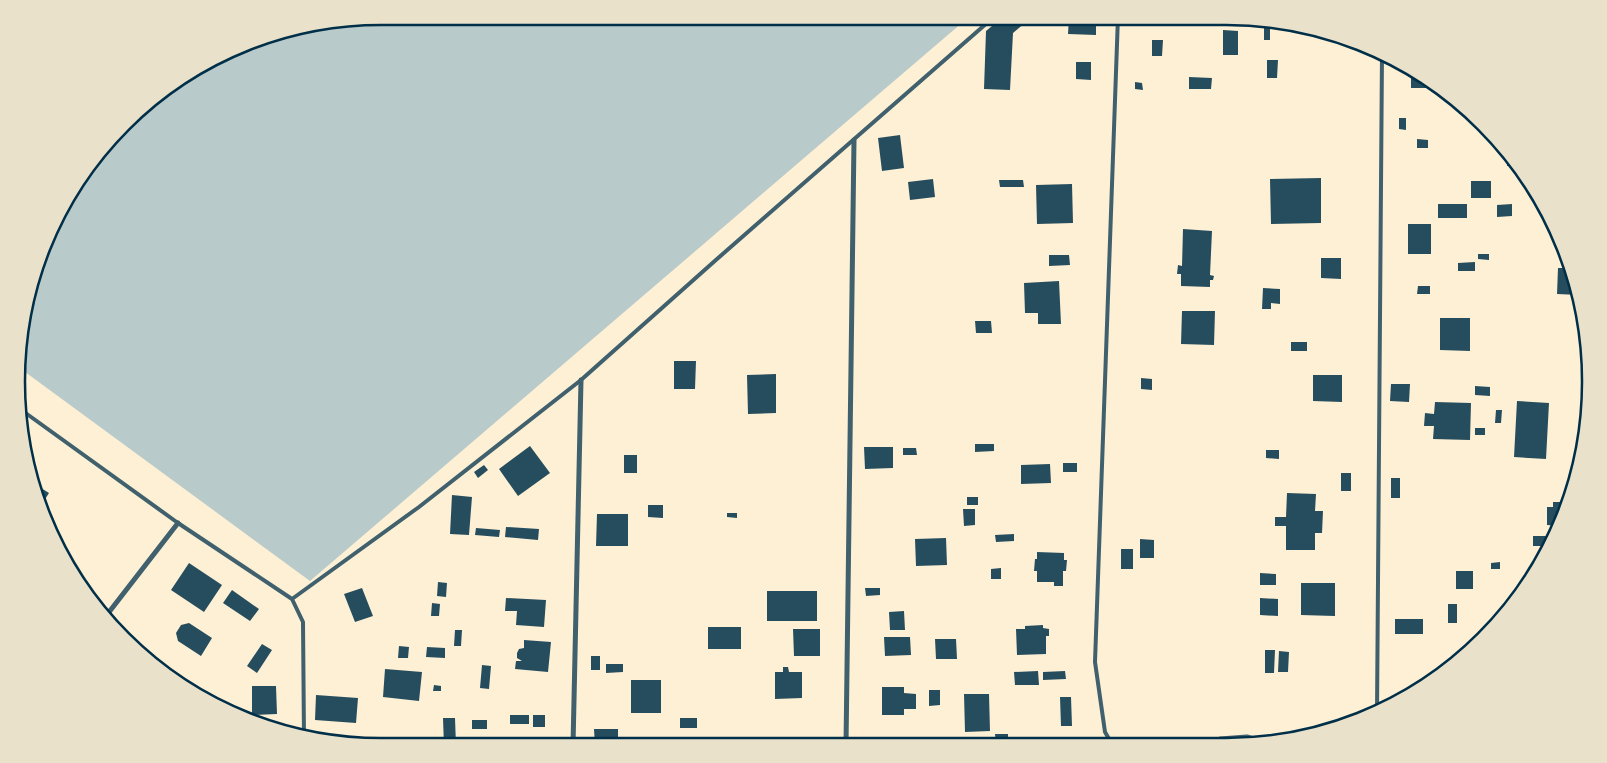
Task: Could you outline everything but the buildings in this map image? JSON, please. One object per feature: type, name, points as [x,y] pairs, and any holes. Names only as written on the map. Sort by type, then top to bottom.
[{"type":"street","points":[[846,738],[854,140]]},
{"type":"street","points":[[573,738],[581,380]]},
{"type":"street","points":[[109,612],[178,523]]},
{"type":"lane","points":[[292,599],[420,507],[581,380],[985,25]]},
{"type":"lane","points":[[1108,738],[1105,732],[1095,662],[1118,25]]},
{"type":"lane","points":[[1377,704],[1382,61]]},
{"type":"lane","points":[[27,414],[178,523],[292,599],[303,622],[304,729]]},
{"type":"shaded area","points":[[382,25],[959,25],[310,581],[25,372],[32,312],[37,289],[52,245],[85,183],[113,146],[146,113],[183,85],[245,52],[289,37],[335,28]]}]
